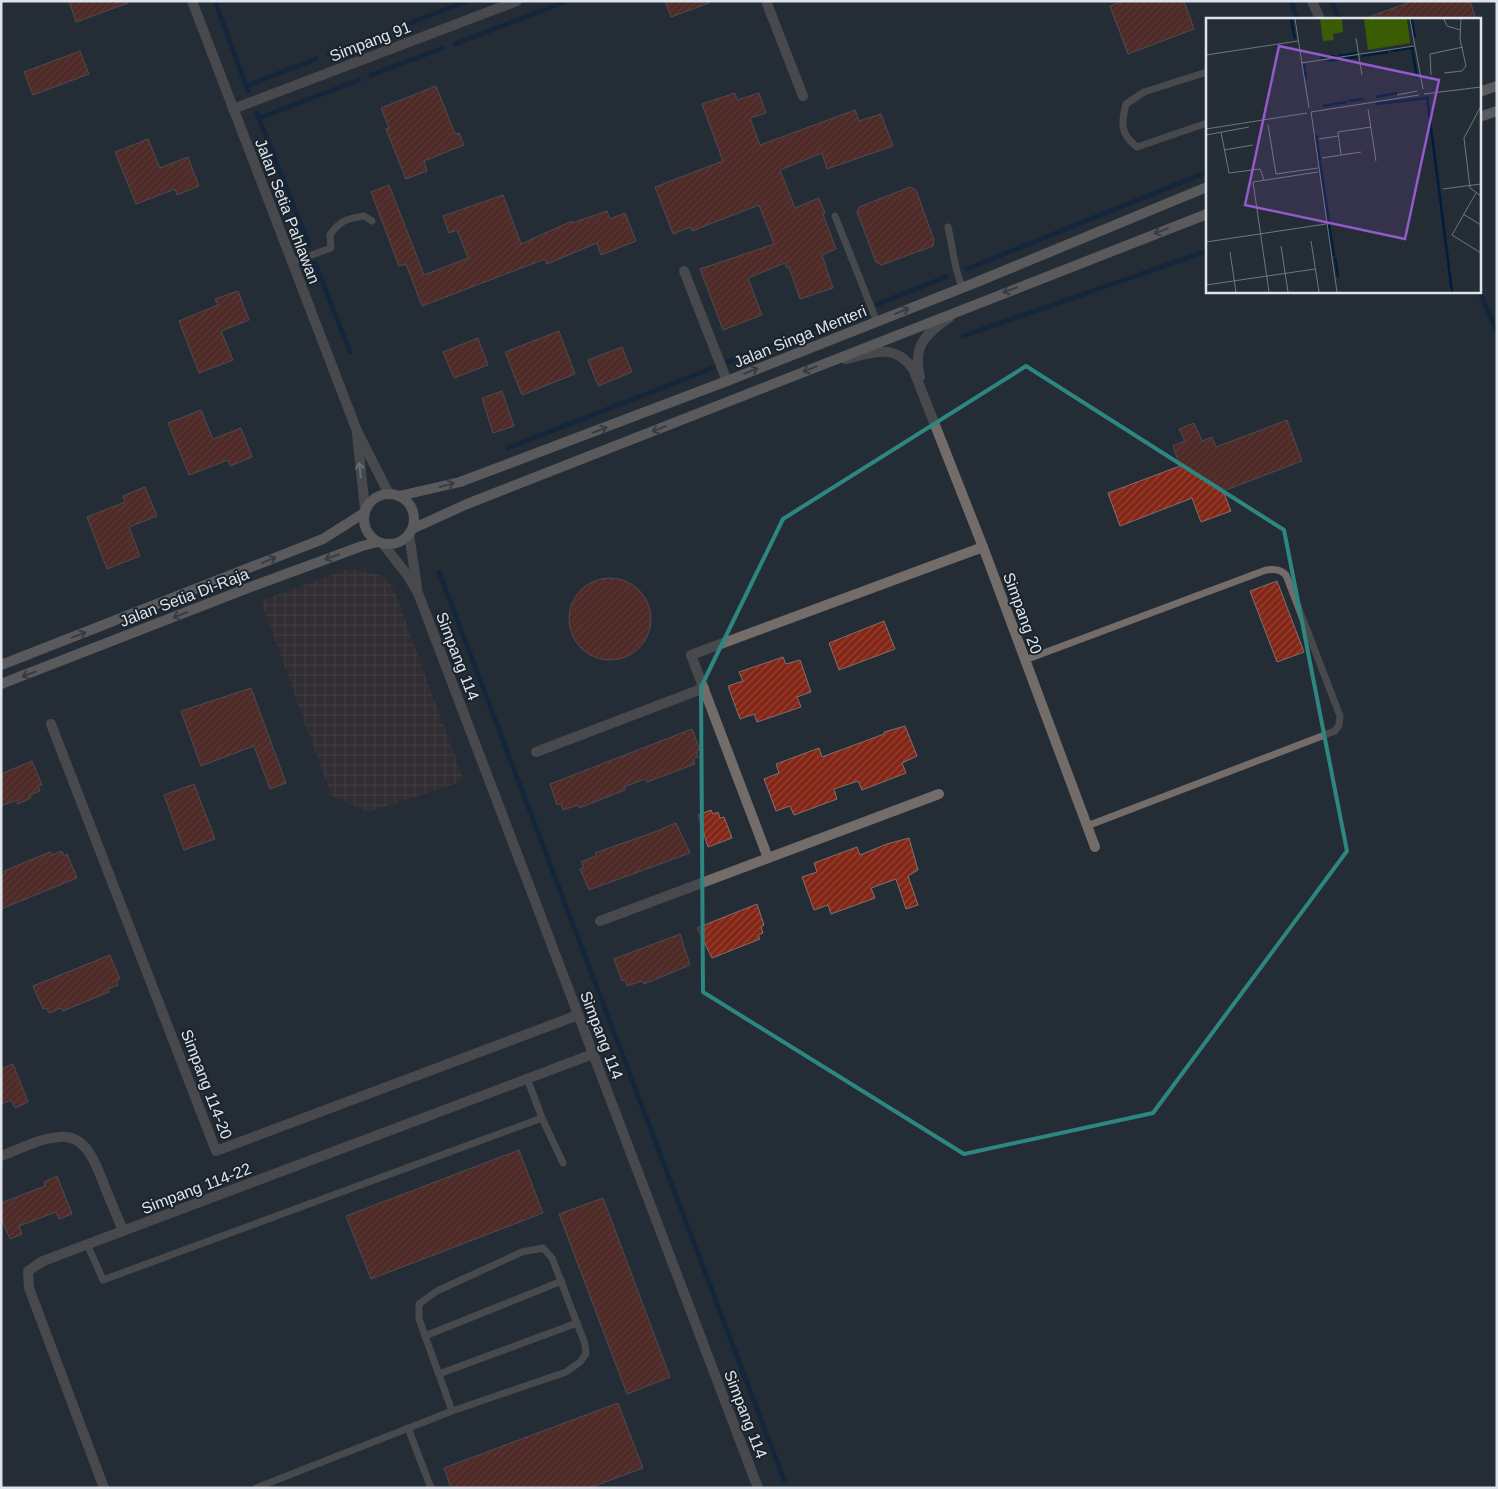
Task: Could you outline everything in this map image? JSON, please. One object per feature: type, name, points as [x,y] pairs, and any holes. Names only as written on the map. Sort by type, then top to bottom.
[{"type":"main road","points":[[1480,92],[1497,86]]},
{"type":"main road","points":[[1480,117],[1497,111]]},
{"type":"main road","name":"Jalan Singa Menteri","points":[[394,495],[460,482],[727,381],[877,322],[1206,187]]},
{"type":"main road","name":"Jalan Singa Menteri","points":[[411,532],[476,501],[1206,214]]},
{"type":"main road","points":[[394,495],[407,501],[413,510],[414,520],[411,532],[398,543],[381,543],[367,532],[364,523],[365,511],[375,498],[394,495]]},
{"type":"main road","name":"Jalan Setia Di-Raja","points":[[1,665],[323,539],[365,511]]},
{"type":"main road","name":"Jalan Setia Di-Raja","points":[[1,684],[256,585],[362,546],[381,543]]},
{"type":"street","name":"Jalan Setia Pahlawan","points":[[192,1],[357,431],[381,480],[394,495]]},
{"type":"street","name":"Simpang 91","points":[[234,109],[516,1]]},
{"type":"street","points":[[766,1],[803,96]]},
{"type":"street","points":[[1306,1],[1312,18]]},
{"type":"street","points":[[1312,1],[1320,18]]},
{"type":"street","points":[[684,271],[727,381]]},
{"type":"street","points":[[922,390],[917,360],[919,348],[925,337],[933,329],[960,310]]},
{"type":"street","points":[[826,363],[871,353],[893,352],[907,360],[922,390]]},
{"type":"street","name":"Simpang 20","points":[[922,390],[1095,847]]},
{"type":"street","name":"Jalan Setia Pahlawan","points":[[357,431],[365,511]]},
{"type":"street","name":"Simpang 114","points":[[411,532],[418,593]]},
{"type":"street","name":"Simpang 114","points":[[381,543],[408,576],[418,593],[758,1488]]},
{"type":"street","points":[[768,858],[691,654],[982,547]]},
{"type":"street","points":[[536,752],[704,688]]},
{"type":"street","name":"Simpang 114-20","points":[[51,724],[216,1151],[578,1015]]},
{"type":"street","points":[[600,921],[939,794]]},
{"type":"street","name":"Simpang 114-22","points":[[104,1488],[29,1288],[28,1271],[43,1261],[593,1054]]},
{"type":"street","points":[[1,1156],[47,1139],[62,1136],[73,1138],[85,1147],[93,1159],[123,1232]]},
{"type":"lane","points":[[1206,72],[1144,92],[1126,104],[1121,121],[1127,140],[1137,147],[1206,123]]},
{"type":"lane","points":[[292,262],[331,248],[330,235],[337,225],[350,219],[364,216],[372,221]]},
{"type":"lane","points":[[836,216],[877,322]]},
{"type":"lane","points":[[948,227],[955,253],[955,270],[962,287]]},
{"type":"lane","points":[[1025,660],[1266,570],[1274,569],[1282,571],[1286,575],[1340,716],[1339,725],[1335,731],[1087,826]]},
{"type":"lane","points":[[527,1078],[542,1118],[563,1163]]},
{"type":"lane","points":[[88,1244],[103,1280],[542,1118]]},
{"type":"lane","points":[[256,1488],[452,1411],[566,1372],[580,1362],[586,1354],[585,1344],[552,1258],[543,1248],[522,1252],[437,1291],[420,1304],[419,1320],[452,1411]]},
{"type":"lane","points":[[425,1336],[562,1281]]},
{"type":"lane","points":[[439,1374],[577,1323]]},
{"type":"lane","points":[[408,1428],[432,1488]]},
{"type":"highlighted area","points":[[1026,366],[1284,530],[1347,851],[1153,1113],[964,1154],[703,992],[701,687],[783,519]]},
{"type":"shaded area","points":[[344,570],[360,570],[380,575],[393,587],[464,781],[368,812],[331,795],[261,601]]},
{"type":"building","points":[[69,1],[128,1],[128,3],[76,22]]},
{"type":"building","points":[[665,1],[708,1],[709,3],[671,17]]},
{"type":"building","points":[[1123,1],[1184,1],[1194,29],[1128,54],[1110,6]]},
{"type":"building","points":[[1413,1],[1470,1],[1476,18],[1370,18]]},
{"type":"building","points":[[80,51],[89,74],[33,95],[24,72]]},
{"type":"building","points":[[436,86],[455,134],[459,133],[464,145],[424,161],[427,171],[406,179],[386,129],[389,128],[381,108]]},
{"type":"building","points":[[735,93],[737,100],[759,93],[766,113],[750,118],[760,145],[855,110],[859,121],[881,114],[893,146],[827,169],[822,153],[780,170],[795,208],[819,198],[836,249],[822,255],[833,288],[800,299],[789,267],[787,268],[785,263],[748,278],[762,315],[723,330],[700,269],[774,244],[759,205],[692,231],[691,227],[673,234],[655,187],[723,161],[702,104]]},
{"type":"building","points":[[148,139],[160,168],[188,157],[199,186],[177,195],[175,189],[136,204],[115,152]]},
{"type":"building","points":[[389,185],[424,275],[468,258],[457,230],[449,233],[443,216],[503,195],[521,244],[572,221],[572,223],[607,211],[610,219],[625,213],[636,241],[601,255],[597,243],[547,264],[545,259],[422,306],[406,264],[399,266],[371,192]]},
{"type":"building","points":[[910,187],[916,190],[934,240],[933,246],[881,265],[876,262],[857,212],[859,207]]},
{"type":"building","points":[[238,291],[249,320],[221,331],[233,360],[199,373],[179,321],[218,305],[215,299]]},
{"type":"building","points":[[559,331],[575,374],[522,395],[505,352]]},
{"type":"building","points":[[478,338],[488,365],[454,378],[443,352]]},
{"type":"building","points":[[622,347],[632,372],[598,386],[588,360]]},
{"type":"building","points":[[502,391],[514,426],[493,433],[482,398]]},
{"type":"building","points":[[201,410],[213,439],[241,428],[252,457],[230,466],[228,460],[189,475],[168,423]]},
{"type":"building","points":[[1287,420],[1302,461],[1223,491],[1231,511],[1201,522],[1192,498],[1120,526],[1108,493],[1180,466],[1173,446],[1185,441],[1179,429],[1194,423],[1202,441],[1212,437],[1216,447]]},
{"type":"building","points":[[145,487],[157,516],[129,527],[140,556],[107,569],[87,517],[125,502],[123,496]]},
{"type":"building","points":[[610,578],[626,581],[639,590],[648,603],[651,619],[648,635],[639,648],[626,657],[610,660],[594,657],[581,648],[572,635],[569,619],[572,603],[581,590],[594,581]]},
{"type":"building","points":[[1277,581],[1304,652],[1277,662],[1250,591]]},
{"type":"building","points":[[884,621],[895,649],[839,670],[829,643]]},
{"type":"building","points":[[783,657],[786,664],[800,660],[811,692],[797,697],[801,707],[757,722],[754,714],[740,719],[728,686],[743,681],[739,672]]},
{"type":"building","points":[[251,688],[286,783],[270,789],[254,746],[201,766],[181,711]]},
{"type":"building","points":[[905,726],[917,756],[902,763],[906,773],[862,790],[858,781],[834,789],[837,799],[794,815],[790,806],[776,811],[764,779],[779,773],[776,764],[819,748],[822,757],[884,734],[884,732]]},
{"type":"building","points":[[692,729],[700,750],[696,751],[698,757],[693,759],[695,764],[647,782],[645,779],[624,787],[625,790],[579,808],[578,805],[563,810],[561,804],[557,805],[550,784]]},
{"type":"building","points":[[32,761],[42,785],[38,786],[40,791],[30,795],[31,798],[18,804],[17,800],[1,806],[1,774]]},
{"type":"building","points":[[194,784],[215,839],[184,850],[164,795]]},
{"type":"building","points":[[711,810],[713,814],[718,812],[720,818],[724,817],[732,838],[708,847],[698,815]]},
{"type":"building","points":[[676,823],[690,853],[589,890],[580,869],[584,868],[581,862],[596,856],[595,853]]},
{"type":"building","points":[[909,838],[918,870],[908,876],[918,905],[906,909],[896,879],[871,888],[875,898],[831,914],[828,905],[814,910],[802,877],[817,872],[814,863],[857,847],[860,855],[887,844]]},
{"type":"building","points":[[62,851],[64,856],[67,854],[77,878],[1,909],[1,876],[5,874],[4,871],[50,852],[52,855]]},
{"type":"building","points":[[757,904],[764,925],[761,927],[763,933],[758,935],[760,939],[712,958],[697,928]]},
{"type":"building","points":[[680,934],[690,965],[644,984],[642,981],[627,986],[625,980],[622,981],[614,959]]},
{"type":"building","points":[[110,955],[120,979],[116,981],[118,985],[108,989],[109,992],[63,1011],[61,1008],[49,1013],[46,1008],[43,1009],[33,986]]},
{"type":"building","points":[[13,1064],[28,1102],[15,1108],[11,1100],[1,1104],[1,1069]]},
{"type":"building","points":[[519,1150],[543,1213],[371,1279],[346,1216]]},
{"type":"building","points":[[57,1176],[72,1214],[59,1219],[56,1212],[19,1226],[22,1234],[10,1239],[1,1218],[1,1203],[45,1186],[44,1182]]},
{"type":"building","points":[[603,1198],[670,1377],[627,1394],[559,1214]]},
{"type":"building","points":[[618,1403],[643,1468],[589,1488],[451,1488],[444,1468]]},
{"type":"waterway","points":[[215,1],[248,91]]},
{"type":"waterway","points":[[395,29],[467,1]]},
{"type":"waterway","points":[[455,44],[567,1]]},
{"type":"waterway","points":[[1291,1],[1297,18]]},
{"type":"waterway","points":[[1331,1],[1339,18]]},
{"type":"waterway","points":[[329,54],[380,35]]},
{"type":"waterway","points":[[371,75],[443,48]]},
{"type":"waterway","points":[[246,86],[316,59]]},
{"type":"waterway","points":[[259,118],[359,80]]},
{"type":"waterway","points":[[257,113],[309,245]]},
{"type":"waterway","points":[[967,269],[1206,172]]},
{"type":"waterway","points":[[963,336],[1206,251]]},
{"type":"waterway","points":[[315,263],[350,352]]},
{"type":"waterway","points":[[878,304],[946,277]]},
{"type":"waterway","points":[[1479,292],[1497,331]]},
{"type":"waterway","points":[[728,362],[863,310]]},
{"type":"waterway","points":[[508,448],[713,368]]},
{"type":"waterway","points":[[439,572],[784,1480]]}]
